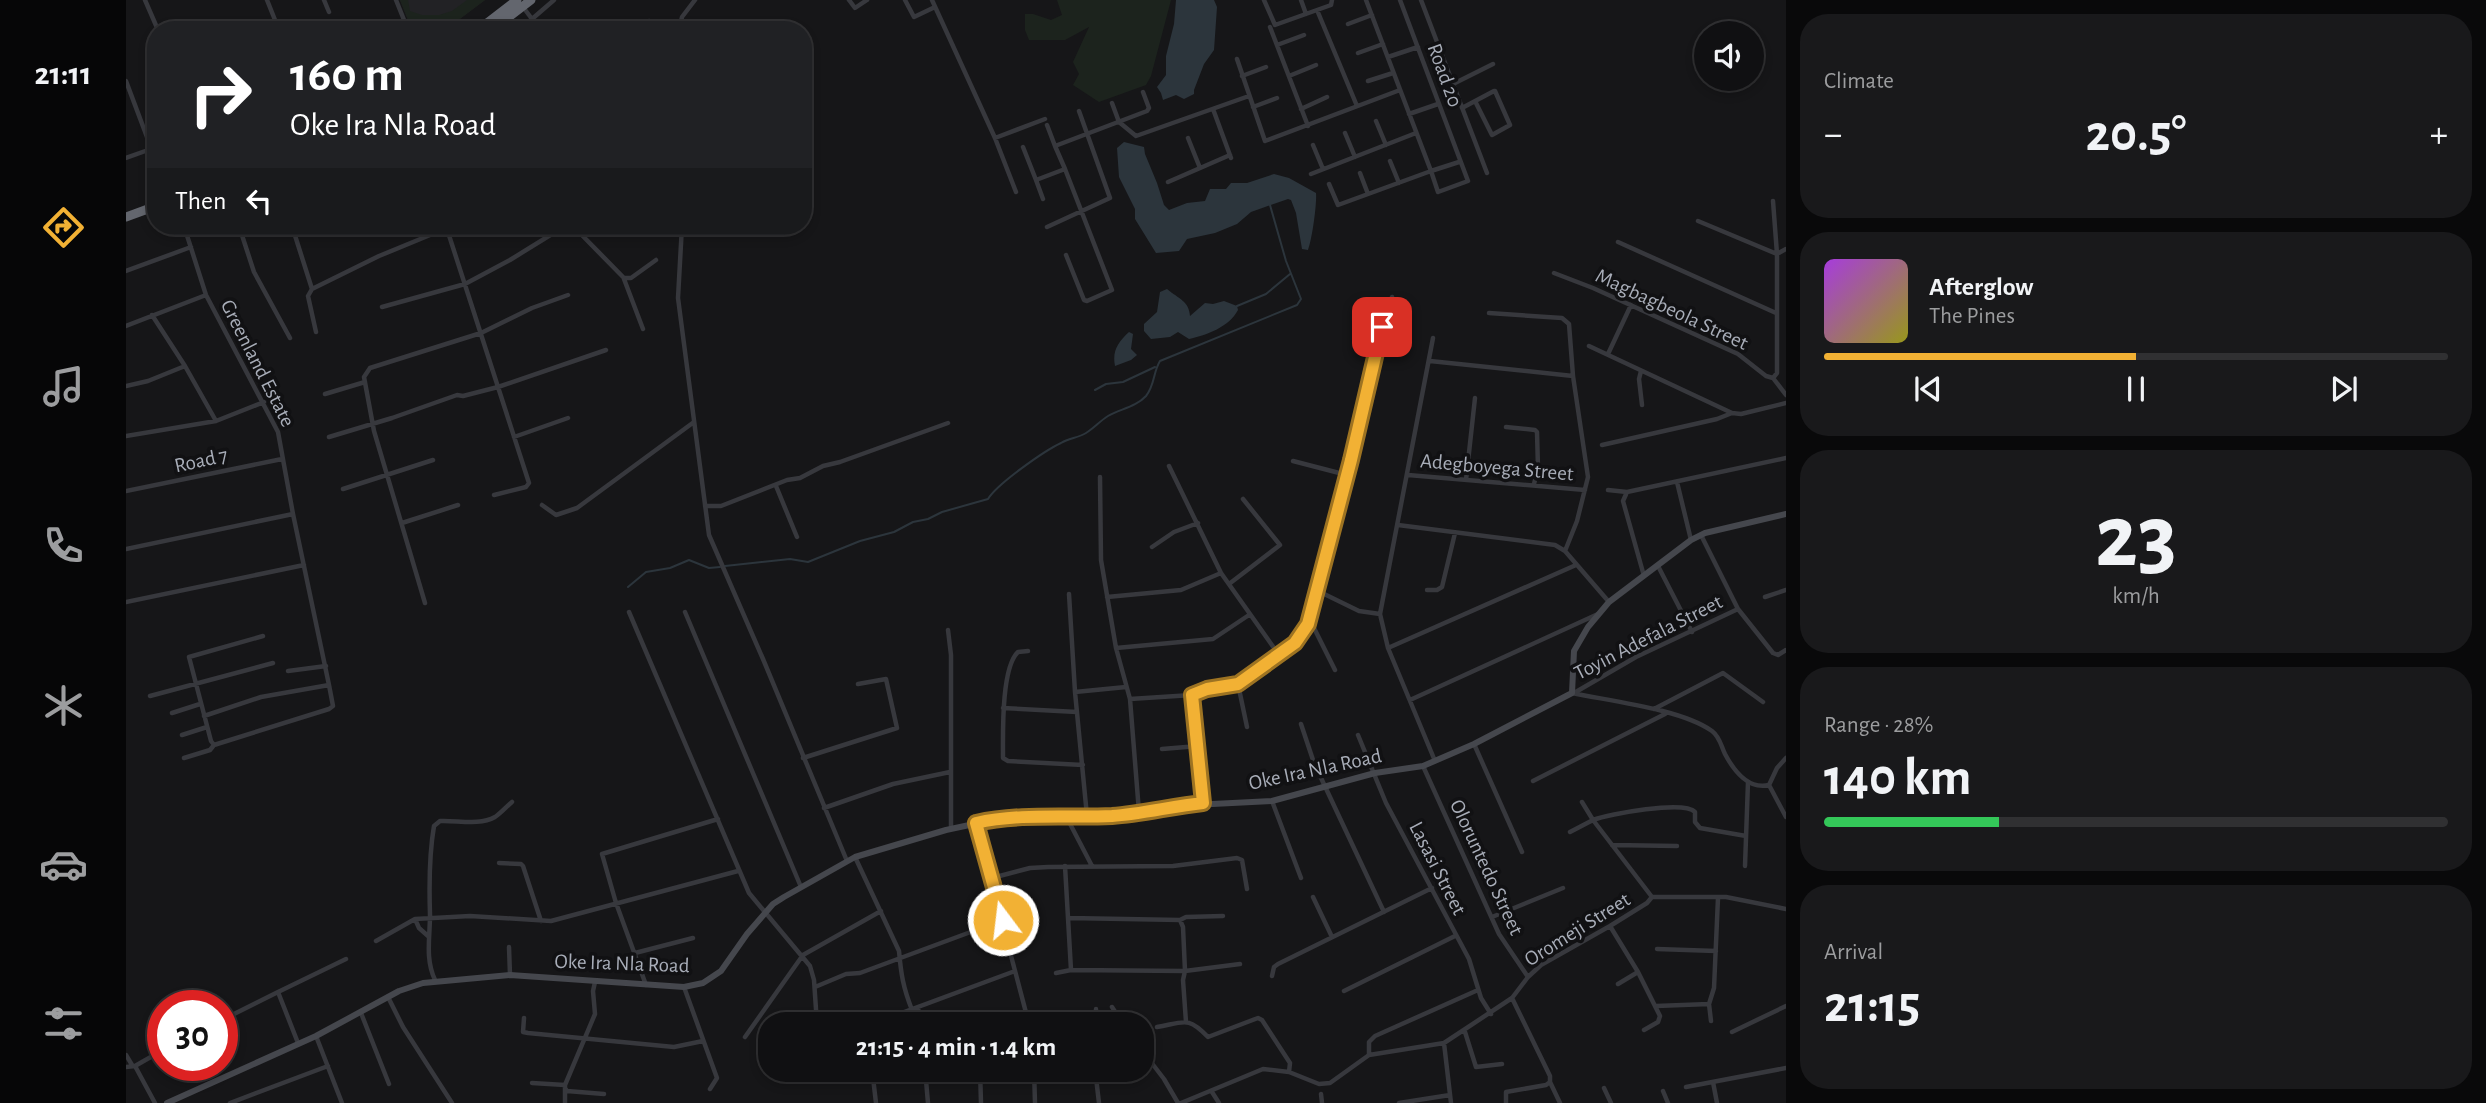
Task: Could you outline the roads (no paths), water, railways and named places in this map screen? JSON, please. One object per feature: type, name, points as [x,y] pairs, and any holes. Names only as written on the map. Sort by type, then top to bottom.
[{"type":"highway","points":[[492,21],[520,3],[531,0]]},
{"type":"highway","points":[[501,21],[520,3]]},
{"type":"highway","points":[[126,211],[147,203]]},
{"type":"highway","points":[[126,218],[147,210]]},
{"type":"street","points":[[145,0],[154,21]]},
{"type":"street","points":[[267,0],[275,21]]},
{"type":"street","points":[[324,0],[329,12]]},
{"type":"street","points":[[396,0],[404,21]]},
{"type":"street","points":[[529,21],[554,0]]},
{"type":"street","points":[[681,21],[695,0]]},
{"type":"street","points":[[849,0],[855,8],[867,0]]},
{"type":"street","points":[[905,0],[914,17],[936,7]]},
{"type":"street","points":[[932,0],[995,138],[1016,192]]},
{"type":"street","points":[[1264,0],[1275,25],[1331,5],[1332,0]]},
{"type":"street","points":[[1301,0],[1306,14]]},
{"type":"street","points":[[1329,184],[1337,205],[1431,171],[1459,162],[1468,181],[1438,192],[1431,171],[1366,0]]},
{"type":"street","name":"Road 20","points":[[1401,0],[1459,162]]},
{"type":"street","points":[[1421,0],[1487,173]]},
{"type":"street","points":[[520,3],[532,19]]},
{"type":"street","points":[[1317,10],[1357,107]]},
{"type":"street","points":[[1348,24],[1371,15]]},
{"type":"street","points":[[1270,27],[1308,126]]},
{"type":"street","points":[[1277,45],[1304,35]]},
{"type":"street","points":[[1358,53],[1383,44]]},
{"type":"street","points":[[1388,57],[1418,47]]},
{"type":"street","points":[[1237,59],[1265,141],[1400,90]]},
{"type":"street","points":[[1453,84],[1493,64]]},
{"type":"street","points":[[1289,76],[1316,65]]},
{"type":"street","points":[[1242,76],[1266,67]]},
{"type":"street","points":[[1368,81],[1393,73]]},
{"type":"street","points":[[126,81],[147,138]]},
{"type":"street","points":[[1462,108],[1475,101],[1495,91],[1511,124],[1492,135],[1475,101]]},
{"type":"street","points":[[1055,146],[1147,111],[1149,108],[1143,92]]},
{"type":"street","points":[[1112,103],[1119,122],[1136,136],[1249,96]]},
{"type":"street","points":[[1301,109],[1327,97]]},
{"type":"street","points":[[1253,107],[1277,98]]},
{"type":"street","points":[[1409,114],[1438,104]]},
{"type":"street","points":[[1168,182],[1231,157],[1213,109]]},
{"type":"street","points":[[1047,227],[1110,200],[1111,197],[1079,111]]},
{"type":"street","points":[[995,138],[1045,119]]},
{"type":"street","points":[[1376,121],[1386,145]]},
{"type":"street","points":[[1048,125],[1083,211],[1112,288],[1111,292],[1084,300],[1066,255]]},
{"type":"street","points":[[1345,133],[1354,157]]},
{"type":"street","points":[[1311,174],[1416,133]]},
{"type":"street","points":[[1188,138],[1200,168]]},
{"type":"street","points":[[1313,145],[1324,169]]},
{"type":"street","points":[[1023,147],[1043,199]]},
{"type":"street","points":[[126,158],[147,150]]},
{"type":"street","points":[[1390,161],[1399,183]]},
{"type":"street","points":[[1036,180],[1065,169]]},
{"type":"street","points":[[1360,173],[1368,194]]},
{"type":"street","points":[[1773,201],[1777,254],[1777,373],[1773,378]]},
{"type":"street","points":[[1698,221],[1777,254]]},
{"type":"street","name":"Greenland Estate","points":[[187,235],[206,295],[278,432],[329,685]]},
{"type":"street","points":[[242,235],[254,272],[290,338]]},
{"type":"street","points":[[295,235],[312,289]]},
{"type":"street","points":[[316,332],[308,296],[312,289],[428,235]]},
{"type":"street","points":[[449,235],[529,485],[494,495]]},
{"type":"street","points":[[382,307],[465,284],[550,235]]},
{"type":"street","points":[[582,235],[624,278],[643,329]]},
{"type":"street","points":[[682,235],[678,298],[709,535],[847,861]]},
{"type":"street","points":[[1618,242],[1776,313]]},
{"type":"street","points":[[126,271],[191,247]]},
{"type":"street","points":[[1777,254],[1786,249]]},
{"type":"street","points":[[624,278],[631,278],[656,260]]},
{"type":"street","name":"Magbagbeola Street","points":[[1554,273],[1738,354],[1766,376],[1773,378],[1786,395]]},
{"type":"street","points":[[126,326],[206,295]]},
{"type":"street","points":[[425,603],[373,424],[364,380],[370,368],[481,333],[532,308],[568,295]]},
{"type":"street","points":[[1130,699],[1192,695],[1207,689],[1238,684],[1295,643],[1310,619],[1318,591],[1382,327],[1392,296]]},
{"type":"street","points":[[1777,304],[1786,303]]},
{"type":"street","points":[[1608,354],[1631,305]]},
{"type":"street","points":[[1489,313],[1566,320],[1569,324],[1573,376],[1588,477],[1577,521],[1564,551]]},
{"type":"street","points":[[152,315],[216,421]]},
{"type":"street","points":[[1433,338],[1380,614],[1388,648],[1435,761]]},
{"type":"street","points":[[1589,346],[1732,412],[1741,414],[1786,403]]},
{"type":"street","points":[[329,436],[457,395],[463,396],[498,387],[606,349]]},
{"type":"street","points":[[1430,361],[1573,376]]},
{"type":"street","points":[[126,386],[148,381],[185,366]]},
{"type":"street","points":[[1641,371],[1639,379],[1642,405]]},
{"type":"street","points":[[325,394],[364,380]]},
{"type":"street","points":[[1466,480],[1475,398]]},
{"type":"street","points":[[126,436],[216,421],[264,402]]},
{"type":"street","points":[[1602,445],[1717,419],[1732,412]]},
{"type":"street","points":[[514,437],[568,418]]},
{"type":"street","points":[[542,505],[556,515],[577,508],[694,422]]},
{"type":"street","points":[[705,506],[721,506],[787,480],[800,478],[823,466],[948,424]]},
{"type":"street","points":[[1506,427],[1537,432],[1538,468],[1534,484]]},
{"type":"street","points":[[1608,490],[1627,492],[1786,458]]},
{"type":"street","name":"Road 7","points":[[126,491],[282,459]]},
{"type":"street","points":[[343,489],[433,460]]},
{"type":"street","points":[[1293,461],[1347,475]]},
{"type":"street","points":[[1169,466],[1221,573],[1248,615],[1279,655]]},
{"type":"street","name":"Adegboyega Street","points":[[1408,475],[1585,490]]},
{"type":"street","points":[[1100,477],[1101,560],[1116,648],[1130,699],[1139,812]]},
{"type":"street","points":[[1677,482],[1691,540]]},
{"type":"street","points":[[776,486],[797,537]]},
{"type":"street","points":[[1627,492],[1623,501],[1644,576]]},
{"type":"street","points":[[1229,584],[1280,545],[1243,499]]},
{"type":"street","points":[[402,523],[458,505]]},
{"type":"street","points":[[126,549],[293,514]]},
{"type":"street","points":[[1769,785],[1760,787],[1748,782],[1730,763],[1720,740],[1712,731],[1693,722],[1654,709],[1573,694],[1574,651],[1579,639],[1609,602],[1691,540],[1701,535],[1786,514]]},
{"type":"street","points":[[1152,547],[1174,532],[1198,523]]},
{"type":"street","points":[[1398,525],[1555,545],[1564,551],[1609,602]]},
{"type":"street","points":[[1427,590],[1442,587],[1455,533]]},
{"type":"street","points":[[1701,535],[1738,609],[1773,653],[1778,655],[1786,650]]},
{"type":"street","points":[[126,603],[304,565]]},
{"type":"street","points":[[1388,648],[1576,565]]},
{"type":"street","points":[[1657,566],[1692,632]]},
{"type":"street","points":[[1107,597],[1181,590],[1221,573]]},
{"type":"street","points":[[1765,597],[1786,590]]},
{"type":"street","points":[[1318,591],[1359,611],[1380,614]]},
{"type":"street","points":[[1069,594],[1087,816]]},
{"type":"street","name":"Toyin Adefala Street","points":[[1573,694],[1636,657],[1738,609]]},
{"type":"street","points":[[629,612],[738,871],[756,904],[803,955],[812,972],[816,1012]]},
{"type":"street","points":[[685,612],[801,887]]},
{"type":"street","points":[[1410,699],[1599,614]]},
{"type":"street","points":[[1116,648],[1213,639],[1248,615]]},
{"type":"street","points":[[1310,619],[1335,670]]},
{"type":"street","points":[[948,630],[951,655],[951,829]]},
{"type":"street","points":[[214,745],[200,704],[189,657],[263,636]]},
{"type":"street","points":[[1028,651],[1018,652],[1011,663],[1003,708],[1005,761],[1083,765]]},
{"type":"street","points":[[150,696],[273,663]]},
{"type":"street","points":[[288,671],[326,666]]},
{"type":"street","points":[[1654,709],[1723,673],[1763,702]]},
{"type":"street","points":[[803,758],[898,727],[886,678],[858,684]]},
{"type":"street","points":[[1238,684],[1247,727]]},
{"type":"street","points":[[184,758],[210,750],[214,745],[329,709],[334,702],[329,685],[261,696],[204,716]]},
{"type":"street","points":[[1075,692],[1126,687]]},
{"type":"street","name":"Oke Ira Nla Road","points":[[167,1103],[316,1036],[388,997],[412,986],[435,980],[510,975],[684,987],[703,983],[721,971],[747,934],[773,904],[847,861],[951,829],[1010,817],[1114,816],[1203,803],[1272,801],[1376,773],[1423,766],[1474,744],[1573,694]]},
{"type":"street","points":[[1192,695],[1203,803]]},
{"type":"street","points":[[172,713],[200,704]]},
{"type":"street","points":[[1003,708],[1077,712]]},
{"type":"street","points":[[1533,781],[1666,713]]},
{"type":"street","points":[[1301,724],[1314,764],[1384,912]]},
{"type":"street","points":[[183,735],[207,727]]},
{"type":"street","name":"Lasasi Street","points":[[1358,735],[1370,766],[1376,773],[1386,803],[1469,959],[1478,990],[1491,1014]]},
{"type":"street","points":[[1474,744],[1522,852]]},
{"type":"street","points":[[1162,750],[1198,746]]},
{"type":"street","points":[[1769,785],[1777,768],[1786,758]]},
{"type":"street","name":"Oloruntedo Street","points":[[1423,766],[1492,917],[1510,952],[1528,977]]},
{"type":"street","points":[[824,808],[893,784],[950,772]]},
{"type":"street","points":[[1745,866],[1748,782]]},
{"type":"street","points":[[1769,785],[1786,817]]},
{"type":"street","points":[[1272,801],[1301,878]]},
{"type":"street","points":[[435,980],[429,965],[428,936],[428,897],[434,826],[440,821],[465,823],[496,816],[512,802]]},
{"type":"street","points":[[1582,802],[1652,897],[1726,897],[1786,909]]},
{"type":"street","points":[[1570,832],[1593,820],[1662,808],[1688,807],[1695,812],[1695,822],[1700,828],[1746,836]]},
{"type":"street","points":[[1067,818],[1092,866]]},
{"type":"street","points":[[646,985],[616,903],[602,854],[718,819]]},
{"type":"street","points":[[976,823],[1026,1012]]},
{"type":"street","points":[[1612,845],[1677,846]]},
{"type":"street","points":[[855,858],[900,957],[898,962],[912,1010]]},
{"type":"street","points":[[992,878],[1030,868],[1173,866],[1237,858],[1242,860],[1247,889]]},
{"type":"street","points":[[499,863],[523,866],[541,921]]},
{"type":"street","points":[[1065,866],[1071,970]]},
{"type":"street","points":[[376,941],[415,919],[470,916],[551,921],[738,871]]},
{"type":"street","points":[[1272,976],[1274,967],[1278,964],[1432,888]]},
{"type":"street","points":[[1492,917],[1563,888]]},
{"type":"street","points":[[1313,897],[1332,937]]},
{"type":"street","name":"Oromeji Street","points":[[1179,1103],[1264,1069],[1289,1072],[1319,1084],[1330,1083],[1370,1055],[1444,1043],[1465,1032],[1512,998],[1528,977],[1542,965],[1610,926],[1652,897]]},
{"type":"street","points":[[1712,1021],[1709,1003],[1714,988],[1718,898]]},
{"type":"street","points":[[745,1037],[803,955],[881,911]]},
{"type":"street","points":[[1069,918],[1181,920],[1186,917],[1223,916]]},
{"type":"street","points":[[415,919],[419,928],[428,936]]},
{"type":"street","points":[[815,987],[1003,920]]},
{"type":"street","points":[[1181,920],[1186,1022]]},
{"type":"street","points":[[1610,926],[1639,972],[1660,1016],[1658,1021],[1644,1030]]},
{"type":"street","points":[[1344,991],[1455,936]]},
{"type":"street","points":[[635,953],[693,938]]},
{"type":"street","points":[[509,947],[510,975]]},
{"type":"street","points":[[1657,949],[1716,951]]},
{"type":"street","points":[[238,1012],[346,959]]},
{"type":"street","points":[[1056,973],[1071,970],[1185,971],[1240,964]]},
{"type":"street","points":[[906,1012],[1015,971]]},
{"type":"street","points":[[1618,984],[1639,972]]},
{"type":"street","points":[[565,1103],[565,1087],[595,1014],[593,991],[596,982]]},
{"type":"street","points":[[684,987],[717,1078],[710,1089]]},
{"type":"street","points":[[1370,1055],[1371,1039],[1478,990]]},
{"type":"street","points":[[278,992],[298,1043]]},
{"type":"street","points":[[388,997],[452,1103]]},
{"type":"street","points":[[1512,998],[1550,1076],[1560,1103]]},
{"type":"street","points":[[1656,1006],[1709,1003]]},
{"type":"street","points":[[1732,1032],[1786,1006]]},
{"type":"street","points":[[918,1007],[919,1012]]},
{"type":"street","points":[[1112,1007],[1115,1012]]},
{"type":"street","points":[[361,1013],[389,1084]]},
{"type":"street","points":[[524,1018],[523,1032],[674,1047],[703,1041]]},
{"type":"street","points":[[1157,1027],[1186,1022],[1198,1025],[1208,1037],[1254,1018],[1262,1020],[1290,1063],[1289,1072]]},
{"type":"street","points":[[1465,1032],[1476,1067],[1502,1065]]},
{"type":"street","points":[[316,1036],[342,1103]]},
{"type":"street","points":[[1444,1043],[1451,1103]]},
{"type":"street","points":[[126,1055],[155,1103]]},
{"type":"street","points":[[131,1066],[147,1058]]},
{"type":"street","points":[[230,1103],[328,1066]]},
{"type":"street","points":[[1154,1066],[1179,1103]]},
{"type":"street","points":[[1686,1087],[1786,1069]]},
{"type":"street","points":[[874,1082],[876,1103]]},
{"type":"street","points":[[927,1082],[928,1103]]},
{"type":"street","points":[[980,1082],[981,1103]]},
{"type":"street","points":[[1034,1082],[1035,1103]]},
{"type":"street","points":[[1097,1082],[1099,1103]]},
{"type":"street","points":[[1506,1103],[1506,1092],[1550,1082]]},
{"type":"street","points":[[1713,1082],[1717,1103]]},
{"type":"street","points":[[532,1083],[565,1087],[568,1091],[604,1094]]},
{"type":"street","points":[[1604,1088],[1611,1103]]},
{"type":"street","points":[[1663,1091],[1668,1103]]},
{"type":"street","points":[[1212,1092],[1219,1103]]},
{"type":"street","points":[[1321,1094],[1322,1103]]},
{"type":"street","points":[[1399,1103],[1450,1095]]},
{"type":"waterway","points":[[725,566],[790,559],[808,562],[860,541],[894,532],[913,522],[988,499],[1011,477],[1044,453],[1064,441],[1083,435],[1108,416],[1142,400],[1151,387],[1160,361],[1297,305],[1301,299],[1286,261],[1270,205]]},
{"type":"waterway","points":[[1237,306],[1266,294],[1290,274]]},
{"type":"waterway","points":[[1095,390],[1106,384],[1123,382],[1155,367]]},
{"type":"waterway","points":[[628,587],[646,572],[670,568],[689,560],[709,568],[720,567]]}]
